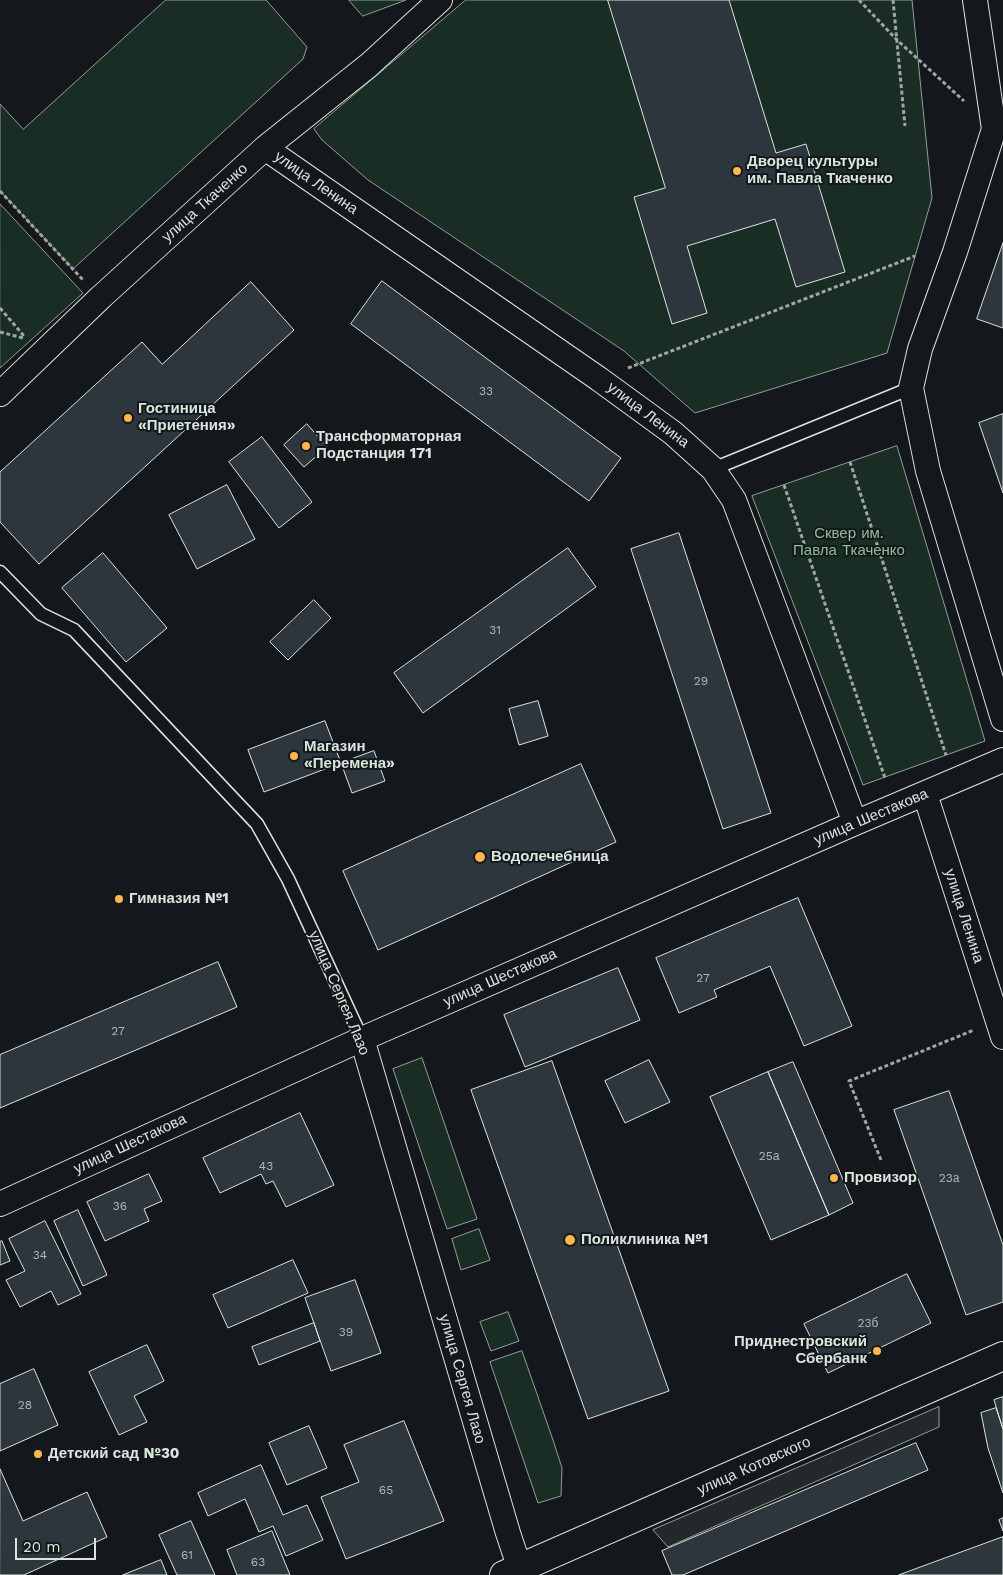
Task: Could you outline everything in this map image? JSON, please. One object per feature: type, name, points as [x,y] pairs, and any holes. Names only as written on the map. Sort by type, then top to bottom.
[{"type":"main road","name":"улица Котовского","points":[[515,1572],[1003,1356]]},
{"type":"street","name":"улица Ткаченко","points":[[0,394],[101,297],[265,148],[369,65],[440,0]]},
{"type":"street","points":[[976,0],[994,129],[955,252],[920,349],[911,388],[928,471],[1003,720]]},
{"type":"street","name":"улица Ленина","points":[[265,148],[600,379],[673,433],[713,469],[734,500],[855,823]]},
{"type":"street","name":"улица Шестакова","points":[[0,1204],[362,1039],[1003,760]]},
{"type":"street","name":"улица Ленина","points":[[925,794],[1000,1029]]},
{"type":"street","name":"улица Сергея Лазо","points":[[362,1039],[515,1572]]},
{"type":"lane","points":[[713,469],[911,388]]},
{"type":"lane","name":"улица Сергея Лазо","points":[[0,572],[41,614],[74,630],[257,824],[288,879],[362,1039]]},
{"type":"path","points":[[859,0],[897,40],[994,129]]},
{"type":"path","points":[[892,0],[905,126]]},
{"type":"path","points":[[0,191],[85,283]]},
{"type":"path","points":[[600,379],[915,256]]},
{"type":"path","points":[[0,308],[26,338],[0,332]]},
{"type":"path","points":[[850,462],[946,755]]},
{"type":"path","points":[[784,485],[885,778]]},
{"type":"path","points":[[881,1160],[849,1081],[1000,1029]]},
{"type":"green space","points":[[166,0],[266,0],[307,47],[303,59],[73,269],[0,191],[0,104],[23,129]]},
{"type":"green space","points":[[349,0],[406,0],[363,16]]},
{"type":"green space","points":[[466,0],[912,0],[932,198],[887,353],[695,413],[624,351],[368,180],[322,140],[314,129]]},
{"type":"green space","points":[[0,204],[83,293],[0,368]]},
{"type":"green space","name":"Сквер им. Павла Ткаченко","points":[[897,446],[985,741],[863,785],[752,496]]},
{"type":"green space","points":[[422,1058],[477,1219],[447,1229],[393,1069]]},
{"type":"green space","points":[[479,1229],[490,1260],[461,1270],[452,1239]]},
{"type":"green space","points":[[508,1312],[519,1341],[491,1351],[480,1322]]},
{"type":"green space","points":[[522,1351],[562,1468],[561,1496],[538,1503],[490,1362]]},
{"type":"shaded area","points":[[939,1407],[939,1427],[668,1547],[653,1530]]},
{"type":"building","name":"Дворец культуры им. Павла Ткаченко","points":[[608,0],[729,0],[776,153],[806,144],[845,272],[796,287],[775,219],[687,246],[707,313],[672,324],[634,197],[665,188]]},
{"type":"building","points":[[1003,243],[1003,328],[977,319]]},
{"type":"building","points":[[382,281],[621,458],[589,501],[351,324]]},
{"type":"building","name":"Гостиница «Приетения»","points":[[251,282],[294,330],[39,564],[0,522],[0,472],[142,342],[162,364]]},
{"type":"building","points":[[1003,414],[1003,493],[979,423]]},
{"type":"building","name":"Трансформаторная Подстанция 171","points":[[307,424],[327,447],[304,467],[284,445]]},
{"type":"building","points":[[262,437],[312,502],[279,528],[229,462]]},
{"type":"building","points":[[227,485],[255,539],[197,569],[169,515]]},
{"type":"building","points":[[679,533],[771,813],[723,829],[631,549]]},
{"type":"building","points":[[568,548],[596,587],[423,713],[394,673]]},
{"type":"building","points":[[103,553],[167,628],[126,662],[62,588]]},
{"type":"building","points":[[314,600],[331,618],[288,660],[270,642]]},
{"type":"building","points":[[538,701],[548,736],[519,745],[509,709]]},
{"type":"building","name":"Магазин «Перемена»","points":[[325,721],[341,763],[264,792],[248,750]]},
{"type":"building","points":[[374,751],[385,781],[352,793],[341,763]]},
{"type":"building","name":"Водолечебница","points":[[581,764],[616,842],[378,950],[343,871]]},
{"type":"building","points":[[798,898],[852,1026],[804,1046],[770,966],[714,990],[717,997],[679,1013],[656,958]]},
{"type":"building","points":[[218,962],[237,1007],[0,1108],[0,1055]]},
{"type":"building","points":[[618,968],[640,1020],[525,1067],[504,1015]]},
{"type":"building","points":[[649,1060],[670,1102],[625,1123],[605,1081]]},
{"type":"building","name":"Поликлиника №1","points":[[552,1061],[669,1391],[588,1419],[471,1090]]},
{"type":"building","points":[[793,1062],[853,1203],[829,1215],[768,1072]]},
{"type":"building","points":[[768,1072],[829,1215],[771,1240],[710,1097]]},
{"type":"building","points":[[949,1091],[1003,1245],[1003,1302],[966,1315],[894,1110]]},
{"type":"building","points":[[300,1113],[334,1185],[286,1207],[273,1181],[266,1184],[261,1174],[220,1193],[203,1158]]},
{"type":"building","points":[[149,1174],[162,1201],[144,1209],[149,1221],[105,1241],[87,1202]]},
{"type":"building","points":[[78,1210],[107,1275],[83,1286],[54,1221]]},
{"type":"building","points":[[45,1221],[81,1294],[58,1305],[51,1291],[20,1307],[6,1280],[25,1271],[9,1239]]},
{"type":"building","points":[[2,1241],[10,1261],[0,1265],[0,1242]]},
{"type":"building","points":[[293,1260],[308,1293],[228,1328],[213,1295]]},
{"type":"building","points":[[907,1274],[931,1323],[828,1373],[804,1324]]},
{"type":"building","points":[[355,1280],[381,1353],[331,1371],[305,1298]]},
{"type":"building","points":[[314,1323],[320,1341],[259,1365],[252,1347]]},
{"type":"building","points":[[147,1345],[164,1381],[134,1396],[147,1422],[119,1435],[89,1372]]},
{"type":"building","points":[[34,1369],[58,1425],[0,1451],[0,1384]]},
{"type":"building","points":[[1003,1397],[1003,1429],[994,1400]]},
{"type":"building","points":[[996,1408],[1003,1429],[1003,1493],[988,1448],[981,1413]]},
{"type":"building","points":[[404,1421],[444,1521],[346,1559],[321,1497],[359,1482],[344,1445]]},
{"type":"building","points":[[309,1426],[327,1468],[287,1485],[269,1443]]},
{"type":"building","points":[[916,1443],[928,1470],[683,1575],[672,1575],[662,1551]]},
{"type":"building","points":[[261,1465],[283,1515],[307,1505],[323,1540],[286,1556],[273,1526],[259,1532],[245,1499],[208,1516],[198,1493]]},
{"type":"building","points":[[0,1469],[23,1521],[87,1492],[107,1537],[24,1575],[0,1575]]},
{"type":"building","points":[[1003,1518],[1003,1531],[999,1520]]},
{"type":"building","points":[[191,1521],[215,1575],[177,1575],[159,1535]]},
{"type":"building","points":[[272,1531],[290,1575],[237,1575],[227,1550]]},
{"type":"building","points":[[1003,1537],[1003,1575],[899,1575]]},
{"type":"building","points":[[161,1560],[167,1575],[123,1575]]},
{"type":"place","name":"Дворец культуры им. Павла Ткаченко","points":[[737,171]]},
{"type":"place","name":"Гостиница «Приетения»","points":[[128,418]]},
{"type":"place","name":"Трансформаторная Подстанция 171","points":[[306,446]]},
{"type":"place","name":"Магазин «Перемена»","points":[[294,756]]},
{"type":"place","name":"Водолечебница","points":[[480,857]]},
{"type":"place","name":"Гимназия №1","points":[[119,899]]},
{"type":"place","name":"Провизор","points":[[834,1178]]},
{"type":"place","name":"Поликлиника №1","points":[[570,1240]]},
{"type":"place","name":"Приднестровский Сбербанк","points":[[877,1351]]},
{"type":"place","name":"Детский сад №30","points":[[38,1454]]}]
